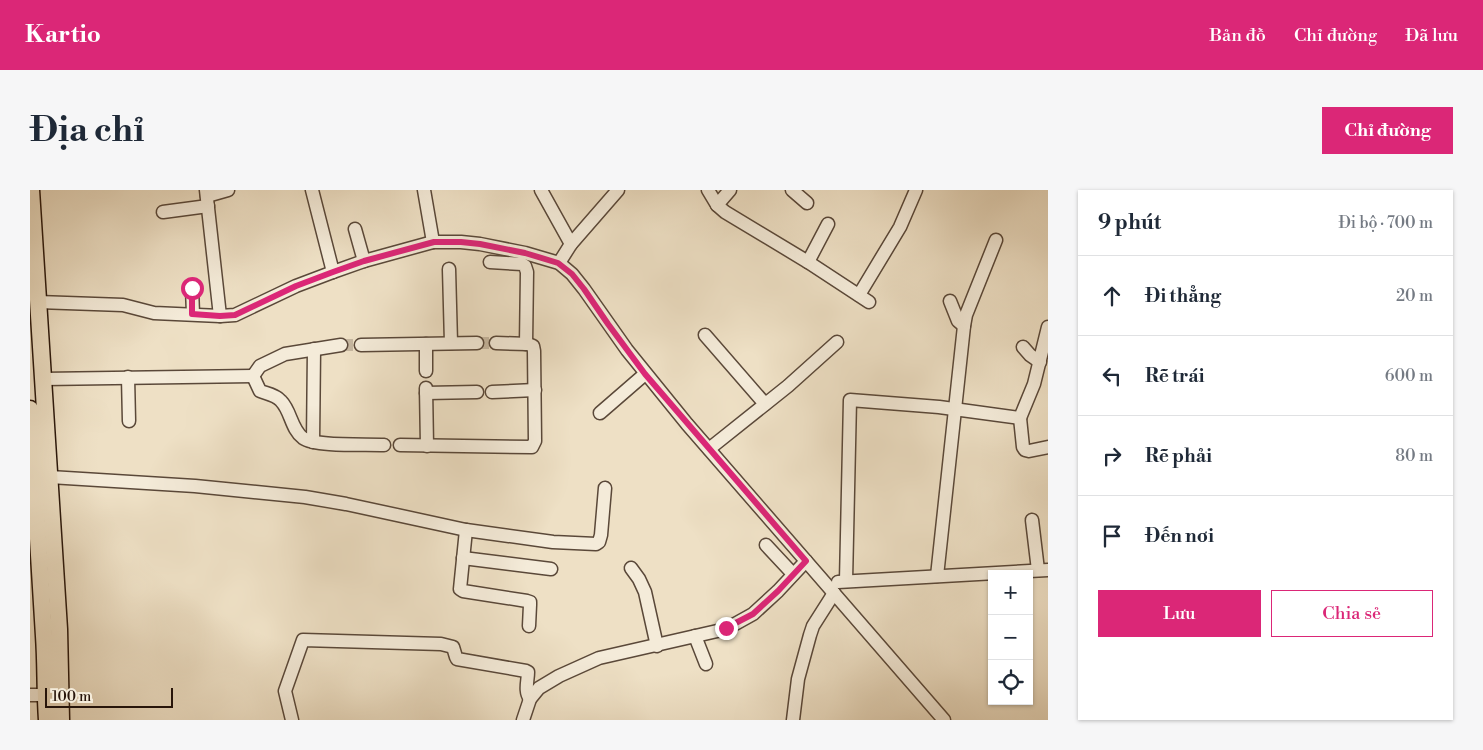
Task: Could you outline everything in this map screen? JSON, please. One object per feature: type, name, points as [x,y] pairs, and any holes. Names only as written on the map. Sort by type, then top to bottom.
[{"type":"main road","points":[[31,190],[50,477],[40,517]]},
{"type":"main road","points":[[30,409],[40,517],[45,657],[38,695],[47,720]]},
{"type":"main road","points":[[41,535],[60,629],[61,720]]},
{"type":"street","points":[[163,212],[228,190]]},
{"type":"street","points":[[312,190],[333,272]]},
{"type":"street","points":[[424,190],[434,242]]},
{"type":"street","points":[[541,190],[571,244]]},
{"type":"street","points":[[558,263],[571,244],[618,190]]},
{"type":"street","points":[[708,190],[717,205],[725,212],[808,262],[864,299],[916,190]]},
{"type":"street","points":[[717,205],[730,190]]},
{"type":"street","points":[[792,190],[807,203]]},
{"type":"street","points":[[207,197],[220,316]]},
{"type":"street","points":[[808,262],[828,224]]},
{"type":"street","points":[[355,229],[364,261]]},
{"type":"street","points":[[937,576],[964,326],[966,315],[996,240]]},
{"type":"street","points":[[38,302],[123,305],[154,313],[235,315],[296,286],[333,272],[364,261],[434,242],[480,244],[525,253],[558,263],[572,274],[584,289],[645,374],[944,720]]},
{"type":"street","points":[[490,262],[522,264],[525,266],[527,272],[526,344]]},
{"type":"street","points":[[449,270],[451,343]]},
{"type":"street","points":[[192,288],[192,314]]},
{"type":"street","points":[[950,301],[958,321],[964,326]]},
{"type":"street","points":[[1048,327],[1034,384],[1020,418],[1023,447],[1025,450],[1029,451],[1048,447]]},
{"type":"street","points":[[705,335],[765,404]]},
{"type":"street","points":[[709,449],[837,342]]},
{"type":"street","points":[[361,345],[477,343]]},
{"type":"street","points":[[400,445],[532,447],[535,441],[533,346],[496,343]]},
{"type":"street","points":[[426,344],[426,372]]},
{"type":"street","points":[[253,376],[260,366],[284,354],[342,345]]},
{"type":"street","points":[[1023,347],[1040,362]]},
{"type":"street","points":[[313,442],[314,349]]},
{"type":"street","points":[[600,413],[645,374]]},
{"type":"street","points":[[43,379],[253,376]]},
{"type":"street","points":[[253,376],[260,391],[276,397],[282,402],[292,424],[302,438],[313,442],[384,445]]},
{"type":"street","points":[[128,377],[129,420]]},
{"type":"street","points":[[492,392],[534,390]]},
{"type":"street","points":[[427,446],[426,391],[477,392]]},
{"type":"street","points":[[846,581],[850,400],[955,409],[1020,418]]},
{"type":"street","points":[[50,477],[195,486],[305,497],[466,530],[553,542],[596,544],[599,542],[601,535],[605,488]]},
{"type":"street","points":[[793,720],[798,678],[810,635],[830,588],[846,581],[1043,570],[1032,520]]},
{"type":"street","points":[[466,530],[460,589],[530,602],[529,626]]},
{"type":"street","points":[[766,545],[793,574]]},
{"type":"street","points":[[463,558],[551,569]]},
{"type":"street","points":[[523,720],[530,698],[539,688],[559,676],[599,658],[657,646],[726,628],[753,614],[806,561]]},
{"type":"street","points":[[630,568],[639,579],[645,592],[657,646]]},
{"type":"street","points":[[695,636],[706,664]]},
{"type":"street","points":[[292,720],[284,691],[304,640],[441,644],[452,646],[458,658],[528,672],[527,693],[530,698]]},
{"type":"tunnel","points":[[477,343],[496,343]]},
{"type":"tunnel","points":[[341,345],[361,345]]},
{"type":"route","points":[[192,288],[192,314],[235,315],[296,286],[333,272],[364,261],[434,242],[480,244],[525,253],[558,263],[572,274],[584,289],[645,374],[806,561],[753,614],[726,628]]}]
